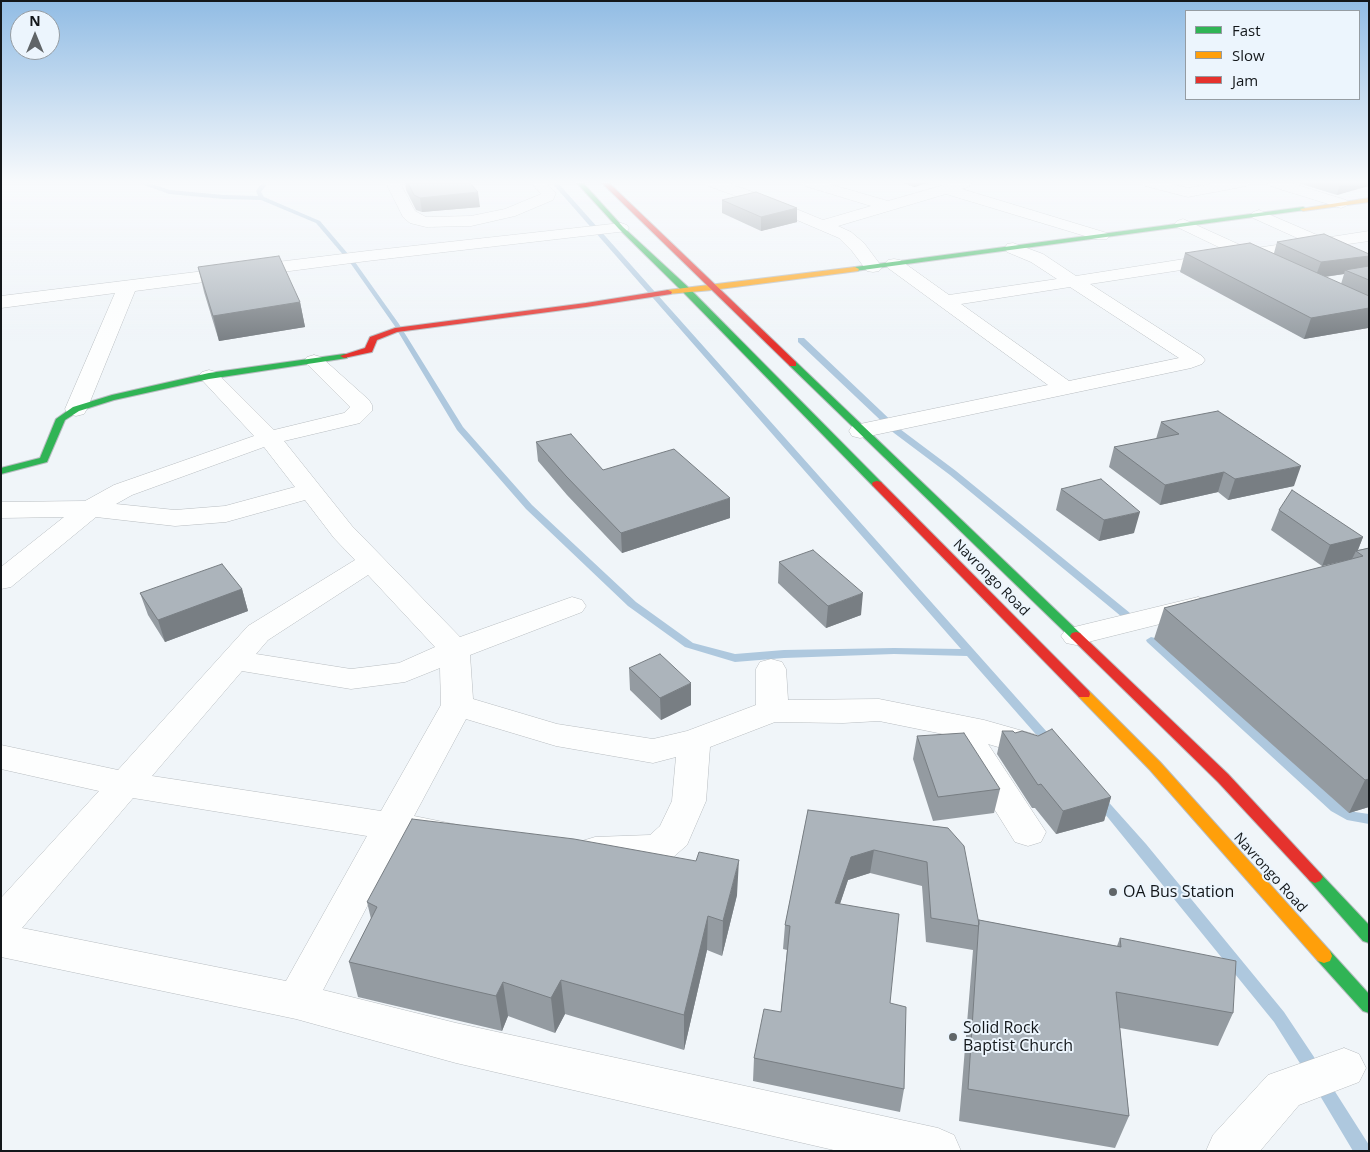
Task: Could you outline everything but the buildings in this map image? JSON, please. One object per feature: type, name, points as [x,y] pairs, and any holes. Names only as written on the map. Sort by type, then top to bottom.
[{"type":"main road","name":"Navrongo Road","points":[[630,237],[686,290],[1155,766],[1369,1006]]},
{"type":"main road","name":"Navrongo Road","points":[[663,237],[712,288],[860,431],[1223,778],[1369,936]]},
{"type":"main road","points":[[1,471],[44,460],[61,420],[76,408],[209,376],[352,355],[369,350],[373,339],[395,330],[1095,237]]},
{"type":"street","points":[[1,302],[329,260],[540,237]]},
{"type":"street","points":[[847,237],[858,247],[873,267]]},
{"type":"street","points":[[1210,237],[1272,267]]},
{"type":"street","points":[[1308,237],[1323,244],[1366,274]]},
{"type":"street","points":[[946,301],[1365,237]]},
{"type":"street","points":[[860,431],[1195,360],[1037,258],[1013,248]]},
{"type":"street","points":[[894,264],[1065,388]]},
{"type":"street","points":[[76,408],[127,287]]},
{"type":"street","points":[[1,581],[90,509],[123,490],[269,438],[352,418],[361,411],[361,405],[314,361]]},
{"type":"street","points":[[209,376],[269,438],[343,532],[455,650],[457,705],[296,1001]]},
{"type":"street","points":[[1,510],[90,509],[175,518],[226,514],[310,491]]},
{"type":"street","points":[[1,925],[258,633],[370,562]]},
{"type":"street","points":[[1076,636],[1224,600]]},
{"type":"street","points":[[236,660],[351,680],[405,672],[455,650],[572,606]]},
{"type":"street","points":[[771,669],[772,711]]},
{"type":"street","points":[[457,705],[556,735],[653,750],[694,741],[772,711],[843,712],[878,710],[959,726],[1032,745]]},
{"type":"street","points":[[959,726],[1028,832]]},
{"type":"street","points":[[562,849],[590,851],[658,849],[674,835],[689,800],[694,741]]},
{"type":"street","points":[[1,757],[126,784],[477,841]]},
{"type":"street","points":[[1,940],[296,1001],[456,1043],[938,1151]]},
{"type":"street","points":[[1229,1151],[1284,1090],[1344,1068]]},
{"type":"waterway","points":[[331,237],[353,263],[397,325],[460,428],[529,507],[632,604],[689,645],[735,658],[784,654],[894,651],[970,653]]},
{"type":"waterway","points":[[603,237],[1051,744]]},
{"type":"waterway","points":[[801,340],[897,431],[953,473],[1126,615]]},
{"type":"waterway","points":[[1151,640],[1336,808],[1352,817],[1369,819]]},
{"type":"waterway","points":[[1100,800],[1279,1017],[1314,1071]]},
{"type":"waterway","points":[[1321,1084],[1363,1151]]},
{"type":"traffic: fast","points":[[630,237],[686,290],[877,484]]},
{"type":"traffic: fast","points":[[855,269],[1096,237]]},
{"type":"traffic: fast","points":[[1,471],[44,460],[61,419],[76,409],[112,398],[209,376],[344,356]]},
{"type":"traffic: fast","points":[[793,364],[1076,636]]},
{"type":"traffic: fast","points":[[1315,877],[1369,936]]},
{"type":"traffic: fast","points":[[1324,956],[1369,1006]]},
{"type":"traffic: slow","points":[[668,292],[855,269]]},
{"type":"traffic: slow","points":[[1084,694],[1155,766],[1324,956]]},
{"type":"traffic: jam","points":[[661,237],[793,364]]},
{"type":"traffic: jam","points":[[344,356],[369,350],[373,339],[395,330],[586,305],[668,292]]},
{"type":"traffic: jam","points":[[877,484],[1084,694]]},
{"type":"traffic: jam","points":[[1076,636],[1223,778],[1315,877]]},
{"type":"place","name":"OA Bus Station","points":[[1113,892]]},
{"type":"place","name":"Solid Rock Baptist Church","points":[[953,1037]]}]
